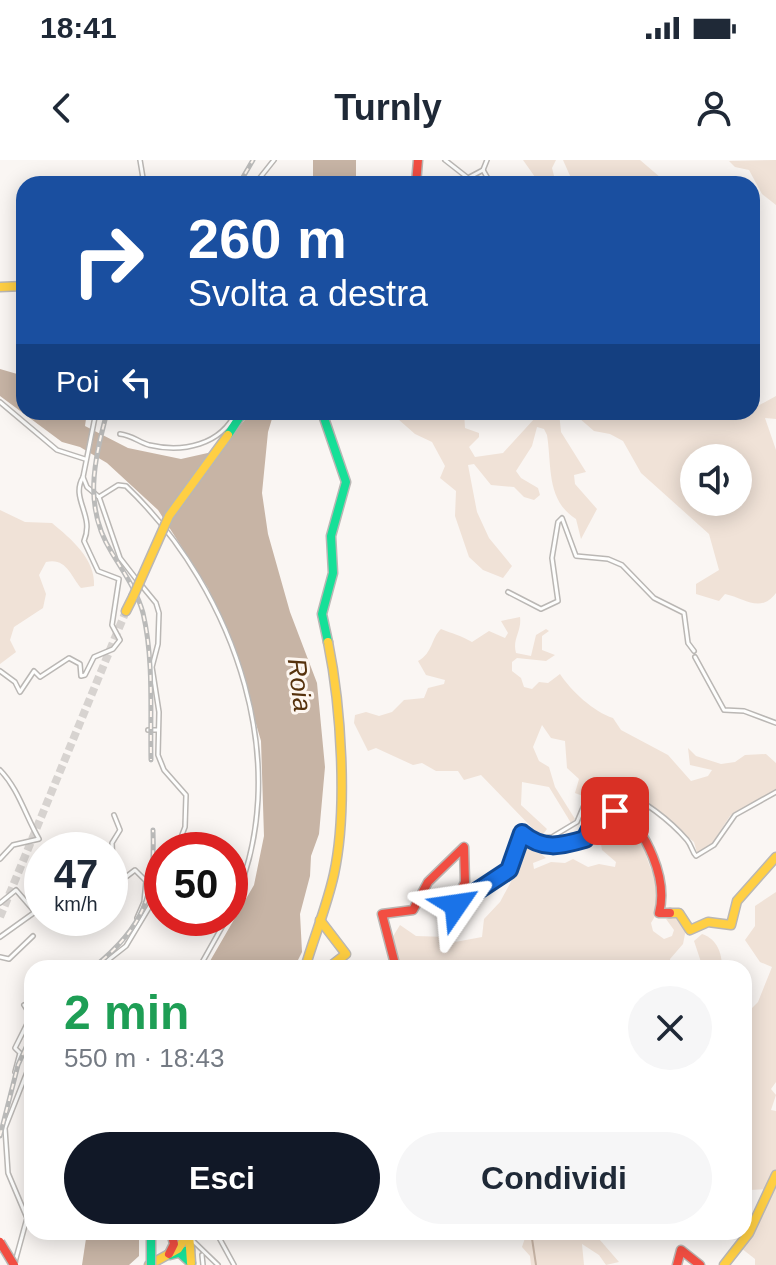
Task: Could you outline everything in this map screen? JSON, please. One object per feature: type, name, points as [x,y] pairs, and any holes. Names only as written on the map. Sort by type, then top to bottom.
[{"type":"main road","points":[[126,611],[169,516],[237,420]]},
{"type":"main road","points":[[307,960],[334,873],[339,827],[339,698],[322,614],[333,573],[331,536],[346,482],[325,420]]},
{"type":"main road","points":[[394,960],[382,916],[384,912],[413,910],[419,905],[427,883],[444,871],[465,847],[465,882],[453,905],[483,890],[509,870],[522,833],[540,845],[561,847],[585,839],[596,819],[615,811],[626,813],[650,847],[650,860],[663,893],[659,913],[677,912],[689,930],[708,922],[731,925],[737,901],[760,879],[776,857]]},
{"type":"main road","points":[[320,919],[346,954],[338,960]]},
{"type":"main road","points":[[752,1227],[776,1175]]},
{"type":"main road","points":[[152,1240],[153,1263]]},
{"type":"main road","points":[[169,1255],[173,1240]]},
{"type":"main road","points":[[153,1263],[179,1252],[191,1240]]},
{"type":"main road","points":[[179,1252],[191,1240]]},
{"type":"main road","points":[[191,1240],[191,1264]]},
{"type":"main road","points":[[724,1265],[744,1240]]},
{"type":"main road","points":[[0,1242],[15,1262]]},
{"type":"main road","points":[[677,1265],[681,1250],[700,1265]]},
{"type":"main road","points":[[179,1252],[191,1264]]},
{"type":"main road","points":[[153,1263],[173,1265]]},
{"type":"street","points":[[261,176],[274,160]]},
{"type":"street","points":[[445,160],[465,176]]},
{"type":"street","points":[[472,176],[483,170],[487,160]]},
{"type":"street","points":[[483,170],[486,176]]},
{"type":"street","points":[[0,402],[16,415]]},
{"type":"street","points":[[21,420],[57,450],[85,458]]},
{"type":"street","points":[[0,671],[15,682],[20,692],[34,671],[40,677],[69,658],[80,664],[81,676],[85,675],[94,657],[113,649],[120,640],[112,625],[119,579],[98,571],[84,541],[90,527],[79,490],[95,420]]},
{"type":"street","points":[[120,434],[154,446],[205,444],[234,420]]},
{"type":"street","points":[[83,477],[87,487],[99,497],[120,558],[158,608],[158,644],[152,667],[160,762],[186,795],[183,832]]},
{"type":"street","points":[[99,497],[118,485],[126,486],[179,550],[222,625],[248,698],[259,757],[259,813],[248,867]]},
{"type":"street","points":[[508,592],[541,609],[558,601],[552,558],[558,522],[562,518],[576,556],[608,559],[622,565],[654,598],[684,613],[688,643],[694,651]]},
{"type":"street","points":[[695,657],[724,710],[744,711],[776,723]]},
{"type":"street","points":[[148,730],[158,730]]},
{"type":"street","points":[[0,770],[9,780],[24,816],[39,839],[13,845],[0,859]]},
{"type":"street","points":[[522,833],[541,838],[552,837],[577,822],[585,803],[614,786],[643,800],[652,812],[685,838],[696,856],[714,845],[735,815],[776,792]]},
{"type":"street","points":[[114,815],[120,830],[112,845],[114,886],[118,887],[135,870],[140,871],[144,878]]},
{"type":"street","points":[[0,903],[16,890],[35,912],[0,937]]},
{"type":"street","points":[[137,918],[144,902]]},
{"type":"street","points":[[110,960],[121,953],[144,917]]},
{"type":"street","points":[[0,957],[9,959],[33,936]]},
{"type":"street","points":[[203,960],[217,936]]},
{"type":"street","points":[[24,1030],[15,1048],[20,1054],[17,1073],[24,1076],[5,1128],[8,1173],[15,1197],[24,1213]]},
{"type":"street","points":[[15,1262],[24,1229]]},
{"type":"street","points":[[191,1240],[218,1265]]},
{"type":"street","points":[[220,1240],[234,1264],[241,1265]]},
{"type":"street","points":[[202,1255],[203,1265]]},
{"type":"shaded area","points":[[523,160],[556,160],[552,168],[554,176],[534,176]]},
{"type":"shaded area","points":[[563,160],[640,160],[659,176],[570,176]]},
{"type":"shaded area","points":[[776,160],[776,205],[762,194],[760,176],[752,176],[749,170],[735,167],[729,161]]},
{"type":"shaded area","points":[[776,396],[776,419],[765,418],[776,450],[776,593],[758,604],[725,594],[719,601],[696,594],[696,584],[719,570],[709,534],[689,516],[752,516],[752,444],[680,444],[680,508],[641,473],[623,441],[594,431],[581,420],[760,420],[760,405]]},
{"type":"shaded area","points":[[399,420],[464,420],[465,428],[479,433],[469,447],[475,457],[503,453],[533,420],[560,420],[561,432],[586,472],[574,475],[575,484],[597,509],[581,539],[576,519],[566,511],[555,492],[547,435],[544,429],[537,427],[532,446],[516,471],[521,478],[538,488],[540,495],[534,500],[524,497],[514,487],[491,485],[474,464],[468,465],[477,512],[489,538],[512,566],[503,578],[483,570],[469,557],[455,516],[456,491],[440,478],[445,466],[432,442],[415,434]]},
{"type":"shaded area","points":[[0,510],[25,522],[52,523],[74,542],[86,558],[94,576],[94,586],[81,588],[63,565],[46,562],[39,575],[46,594],[43,608],[14,627],[10,640],[16,652],[0,664]]},
{"type":"shaded area","points":[[520,617],[516,653],[531,656],[536,635],[546,629],[549,631],[542,636],[542,650],[555,655],[546,661],[517,658],[512,662],[512,671],[521,678],[524,687],[532,689],[539,682],[548,683],[560,674],[584,700],[613,718],[621,730],[668,755],[691,781],[708,776],[712,770],[690,765],[688,748],[696,756],[721,764],[735,762],[745,755],[766,754],[776,763],[776,790],[730,816],[711,845],[697,853],[694,842],[654,811],[647,800],[615,785],[588,798],[575,793],[579,779],[567,768],[565,741],[551,738],[542,725],[533,747],[539,761],[549,767],[555,787],[575,819],[571,823],[549,787],[522,782],[521,805],[547,829],[541,837],[481,775],[464,780],[458,771],[436,771],[422,763],[413,765],[376,748],[368,751],[354,723],[355,715],[366,712],[379,716],[392,712],[404,700],[424,698],[428,688],[444,684],[445,680],[426,675],[418,661],[427,654],[441,629],[472,642],[489,631],[505,638],[508,633],[501,621]]},
{"type":"shaded area","points":[[617,812],[630,822],[638,834],[661,889],[660,905],[651,923],[653,931],[664,939],[672,936],[674,930],[666,919],[676,913],[686,929],[683,944],[670,960],[398,960],[392,938],[400,925],[416,936],[448,937],[455,942],[482,937],[484,919],[500,902],[520,865],[523,837],[543,848],[540,853],[546,858],[533,863],[534,869],[551,862],[565,863],[573,859],[588,867],[599,864],[615,867],[616,862],[602,850],[600,839],[588,837],[594,822]]},
{"type":"shaded area","points":[[776,892],[776,1082],[771,1089],[776,1095],[771,1110],[776,1111],[776,1183],[769,1189],[752,1190],[752,1008],[758,1002],[772,967],[760,962],[745,940],[755,926],[755,906]]},
{"type":"shaded area","points":[[702,934],[711,939],[718,947],[721,960],[700,960],[694,941]]},
{"type":"shaded area","points":[[776,1184],[776,1265],[755,1265],[755,1259],[741,1248],[745,1240],[752,1240],[752,1228]]},
{"type":"shaded area","points":[[524,1240],[600,1240],[619,1262],[606,1265],[599,1255],[582,1244],[584,1265],[531,1265],[530,1256],[522,1247]]},
{"type":"water","points":[[313,160],[356,160],[356,176],[313,176]]},
{"type":"water","points":[[0,369],[16,374],[16,408],[0,396]]},
{"type":"water","name":"Roia","points":[[32,420],[86,420],[85,426],[128,448],[181,459],[221,450],[245,420],[272,420],[262,493],[268,534],[290,612],[317,683],[325,767],[319,834],[311,856],[310,876],[300,914],[302,952],[298,960],[211,960],[225,936],[248,936],[248,895],[254,885],[264,836],[261,741],[234,648],[208,588],[158,510],[107,463],[80,447],[62,442]]},
{"type":"water","points":[[86,1240],[139,1240],[139,1256],[129,1265],[82,1265]]},
{"type":"waterway","points":[[532,1240],[536,1265]]},
{"type":"tunnel","points":[[0,917],[126,611]]},
{"type":"railway","points":[[244,176],[253,160]]},
{"type":"railway","points":[[105,420],[95,466],[94,501],[103,536],[134,590],[143,613],[150,668],[151,760]]},
{"type":"railway","points":[[103,960],[125,938],[143,908],[152,874],[153,830]]},
{"type":"railway","points":[[0,1136],[24,1052]]},
{"type":"traffic: fast","points":[[228,435],[238,420]]},
{"type":"traffic: fast","points":[[325,420],[346,482],[331,536],[333,573],[322,614],[328,642]]},
{"type":"traffic: fast","points":[[151,1240],[151,1265]]},
{"type":"traffic: fast","points":[[170,1255],[190,1250]]},
{"type":"traffic: fast","points":[[181,1254],[191,1263]]},
{"type":"traffic: slow","points":[[0,287],[16,286]]},
{"type":"traffic: slow","points":[[133,597],[169,516],[228,435]]},
{"type":"traffic: slow","points":[[126,611],[133,597]]},
{"type":"traffic: slow","points":[[308,960],[334,874],[341,819],[339,726],[328,642]]},
{"type":"traffic: slow","points":[[670,913],[679,913],[690,930],[708,922],[731,925],[737,901],[776,857]]},
{"type":"traffic: slow","points":[[320,920],[346,954],[338,960]]},
{"type":"traffic: slow","points":[[752,1227],[776,1175]]},
{"type":"traffic: slow","points":[[149,1265],[178,1249],[184,1240]]},
{"type":"traffic: slow","points":[[189,1240],[191,1263]]},
{"type":"traffic: slow","points":[[724,1265],[744,1240]]},
{"type":"traffic: jam","points":[[417,176],[418,160]]},
{"type":"traffic: jam","points":[[394,960],[382,914],[413,910],[428,882],[464,847],[465,882],[454,906],[506,871],[522,834],[545,843],[560,844],[585,839],[594,821],[619,810],[638,830],[653,857],[660,886],[659,913],[670,913]]},
{"type":"traffic: jam","points":[[169,1254],[173,1240]]},
{"type":"traffic: jam","points":[[0,1242],[14,1265]]},
{"type":"traffic: jam","points":[[677,1265],[681,1250],[700,1265]]},
{"type":"route","points":[[456,905],[509,870],[519,851],[522,833],[540,845],[561,847],[585,839],[594,821],[615,811]]}]
